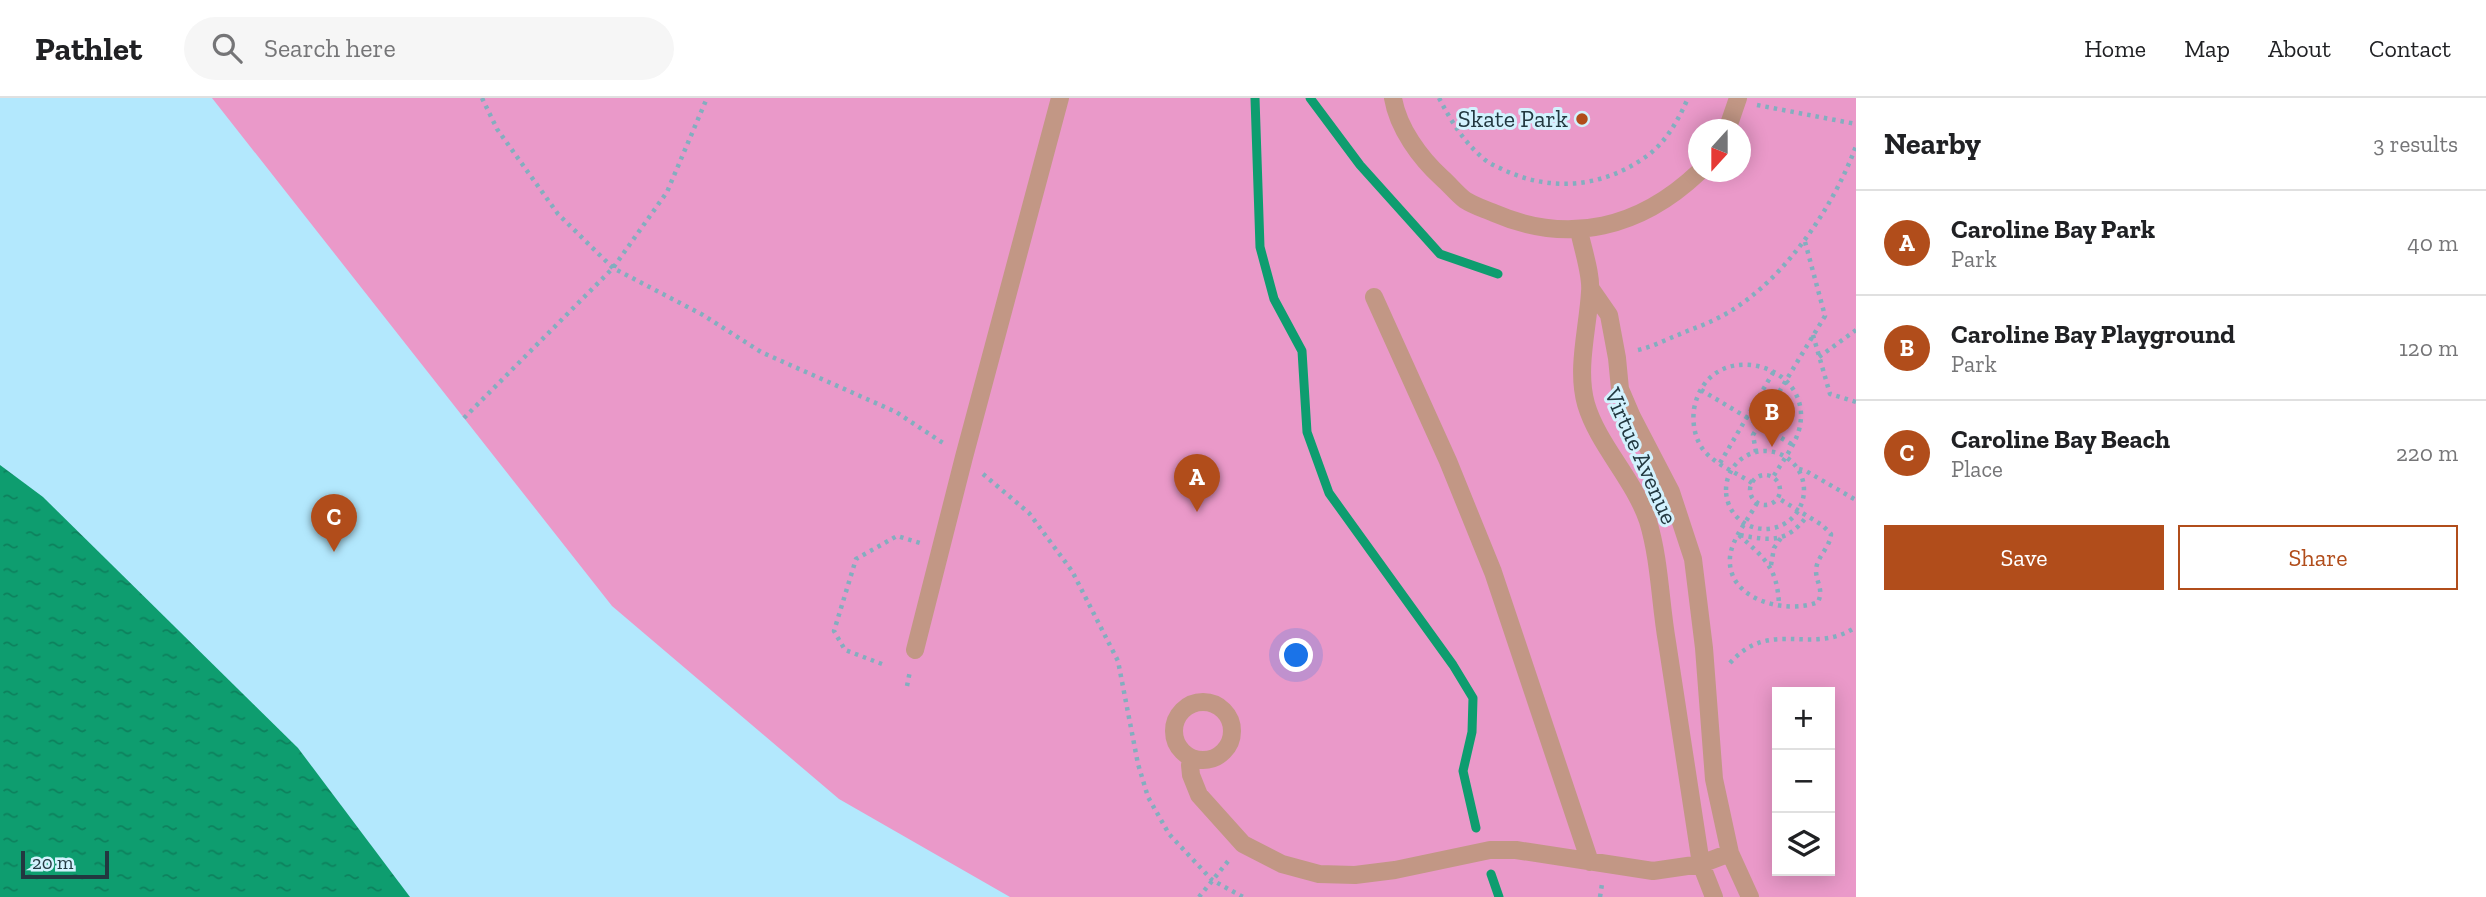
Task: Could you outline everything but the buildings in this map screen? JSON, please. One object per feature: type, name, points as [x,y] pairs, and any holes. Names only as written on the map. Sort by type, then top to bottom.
[{"type":"street","points":[[915,650],[1060,98]]},
{"type":"street","points":[[1392,98],[1395,110],[1423,161],[1467,201],[1520,224],[1578,230],[1611,224],[1638,215],[1667,199],[1688,181]]},
{"type":"street","points":[[1731,119],[1737,99]]},
{"type":"street","points":[[1578,230],[1591,289]]},
{"type":"street","name":"Virtue Avenue","points":[[1591,289],[1609,315],[1620,389],[1632,418],[1671,492],[1693,559],[1704,648],[1714,779],[1730,853],[1750,897]]},
{"type":"street","name":"Virtue Avenue","points":[[1591,289],[1586,317],[1583,379],[1586,403],[1634,490],[1647,519],[1656,552],[1666,639],[1702,864],[1714,897]]},
{"type":"street","points":[[1374,297],[1448,461],[1493,572],[1590,862]]},
{"type":"street","points":[[1192,759],[1191,775],[1199,795],[1243,844],[1282,864],[1319,874],[1355,876],[1490,850],[1516,850],[1653,871],[1702,864],[1730,853]]},
{"type":"path","points":[[482,98],[497,129],[558,214],[614,268],[703,315],[761,352],[896,412],[964,457],[1029,513],[1072,571],[1118,661],[1138,764],[1148,797],[1169,834],[1212,880],[1243,897]]},
{"type":"path","points":[[464,418],[614,268],[667,192],[707,98]]},
{"type":"path","points":[[1439,98],[1454,129],[1485,160],[1523,179],[1566,186],[1608,178],[1646,157],[1675,126],[1688,98]]},
{"type":"path","points":[[1737,99],[1856,124]]},
{"type":"path","points":[[1616,352],[1641,349],[1719,318],[1762,288],[1821,216],[1846,173],[1856,146]]},
{"type":"path","points":[[1756,452],[1754,435],[1759,425],[1825,316],[1804,238]]},
{"type":"path","points":[[1819,357],[1856,330]]},
{"type":"path","points":[[1813,335],[1830,394],[1856,402]]},
{"type":"path","points":[[1752,483],[1705,452],[1694,428],[1693,414],[1707,380],[1718,370],[1738,364],[1751,364],[1774,371],[1786,382],[1798,401],[1801,416],[1799,429],[1793,445],[1773,477]]},
{"type":"path","points":[[1720,463],[1774,371]]},
{"type":"path","points":[[1701,390],[1793,445]]},
{"type":"path","points":[[1766,451],[1785,457],[1797,469],[1804,487],[1798,510],[1792,518],[1775,528],[1755,528],[1745,524],[1737,518],[1727,500],[1727,480],[1731,470],[1746,456],[1756,452],[1766,451]]},
{"type":"path","points":[[1797,469],[1813,475],[1856,500]]},
{"type":"path","points":[[1761,475],[1773,477],[1780,486],[1778,498],[1771,505],[1757,503],[1750,492],[1752,483],[1761,475]]},
{"type":"path","points":[[1757,503],[1730,555],[1730,565],[1740,588],[1762,602],[1797,607],[1818,603],[1821,589],[1816,571],[1820,557],[1831,540],[1831,534],[1822,525],[1778,498]]},
{"type":"path","points":[[1739,535],[1769,540],[1782,537],[1799,527],[1807,516]]},
{"type":"path","points":[[1739,535],[1771,566],[1778,589],[1779,604]]},
{"type":"path","points":[[882,664],[845,650],[834,631],[856,559],[897,536],[941,549]]},
{"type":"path","points":[[1771,566],[1774,548],[1782,537]]},
{"type":"path","points":[[1730,663],[1749,646],[1765,640],[1830,639],[1856,627]]},
{"type":"path","points":[[1199,897],[1212,880]]},
{"type":"shaded area","points":[[212,98],[1856,98],[1856,897],[1010,897],[839,799],[612,606]]},
{"type":"water","points":[[0,465],[43,497],[298,748],[410,897],[0,897]]},
{"type":"waterway","points":[[1255,98],[1260,247],[1274,299],[1302,351],[1307,432],[1329,493],[1453,665],[1473,698],[1472,732],[1463,771],[1476,828]]},
{"type":"waterway","points":[[1310,98],[1360,165],[1440,254],[1498,274]]},
{"type":"waterway","points":[[1491,874],[1499,897]]},
{"type":"place","name":"Skate Park","points":[[1582,119]]},
{"type":"place","name":"Caroline Bay Playground","points":[[1772,447]]},
{"type":"place","name":"Caroline Bay Park","points":[[1197,512]]},
{"type":"place","name":"Caroline Bay Beach","points":[[334,552]]}]
